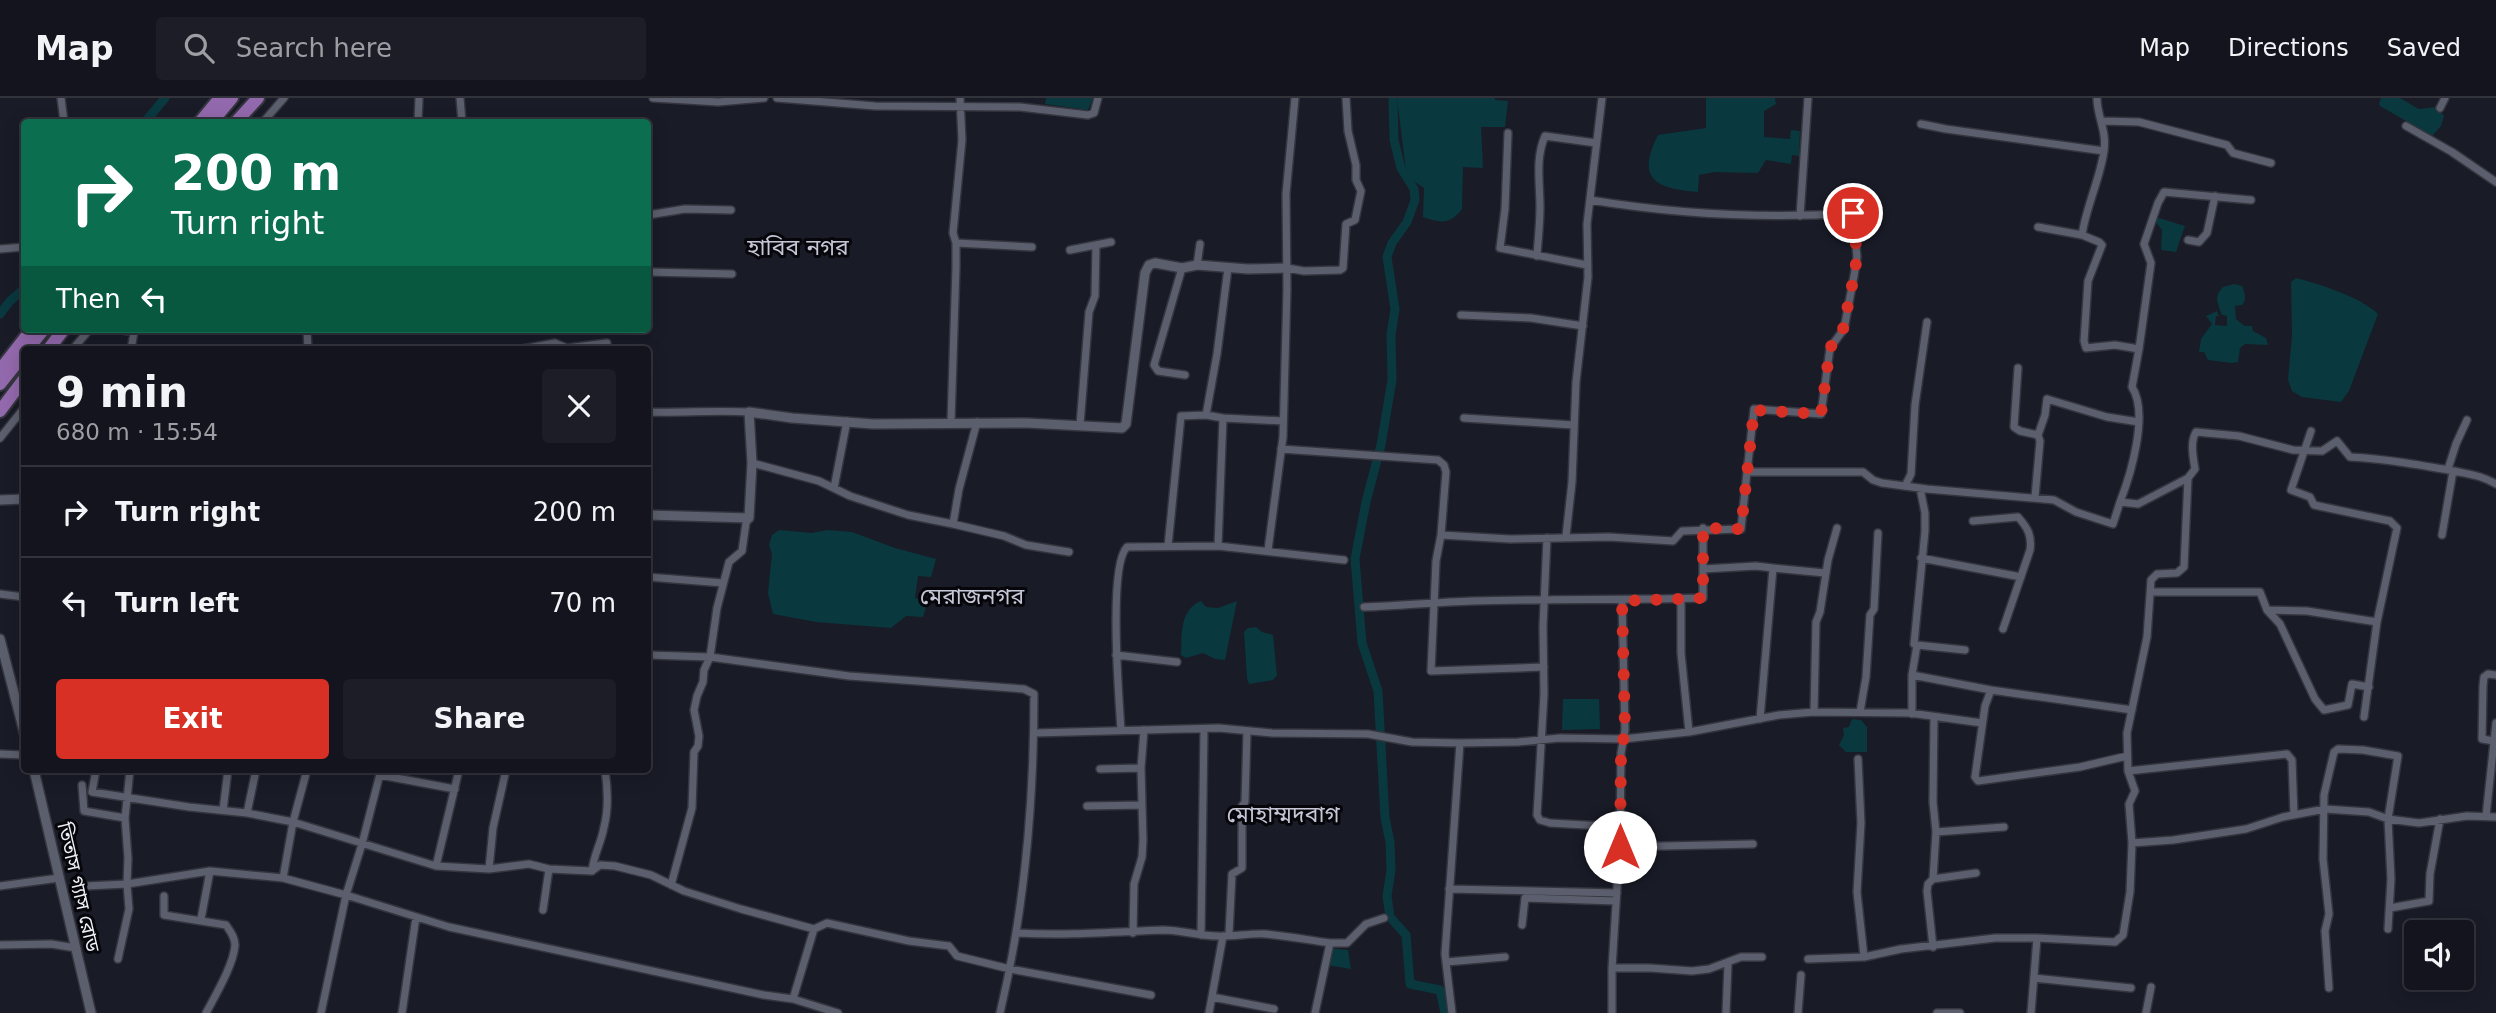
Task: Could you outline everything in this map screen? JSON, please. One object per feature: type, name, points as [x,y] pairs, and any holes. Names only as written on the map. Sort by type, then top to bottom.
[{"type":"highway","points":[[202,119],[220,98]]},
{"type":"highway","points":[[214,119],[232,98]]},
{"type":"highway","points":[[239,119],[258,98]]},
{"type":"highway","points":[[0,370],[29,333]]},
{"type":"highway","points":[[0,384],[21,358]]},
{"type":"highway","points":[[0,411],[21,384]]},
{"type":"street","points":[[61,98],[64,119]]},
{"type":"street","points":[[266,119],[284,98]]},
{"type":"street","points":[[418,119],[419,98]]},
{"type":"street","points":[[460,98],[462,119]]},
{"type":"street","points":[[653,98],[718,102],[764,98]]},
{"type":"street","points":[[777,98],[960,102],[1088,115],[1094,113],[1098,98]]},
{"type":"street","points":[[1020,107],[1021,98]]},
{"type":"street","points":[[1268,550],[1283,421],[1286,194],[1295,98]]},
{"type":"street","points":[[651,412],[749,412],[873,424],[976,422],[1122,428],[1126,424],[1145,273],[1149,265],[1155,263],[1182,268],[1197,265],[1287,268],[1304,271],[1343,268],[1346,224],[1355,220],[1360,191],[1348,131],[1346,98]]},
{"type":"street","points":[[1566,537],[1590,200],[1602,98]]},
{"type":"street","points":[[1800,216],[1808,98]]},
{"type":"street","points":[[2082,235],[2104,150],[2103,121],[2097,113],[2096,98]]},
{"type":"street","points":[[2440,108],[2445,98]]},
{"type":"street","points":[[951,422],[956,243],[953,233],[962,140],[960,102]]},
{"type":"street","points":[[2103,121],[2152,125],[2227,145],[2233,153],[2271,163]]},
{"type":"street","points":[[1921,124],[1946,130],[2104,150]]},
{"type":"street","points":[[2406,126],[2452,152],[2496,182]]},
{"type":"street","points":[[1508,133],[1505,209],[1500,248],[1587,265]]},
{"type":"street","points":[[1537,256],[1540,208],[1538,170],[1545,136],[1596,143]]},
{"type":"street","points":[[1747,472],[1863,472],[1873,480],[1905,486],[2035,497],[2064,503],[2076,512],[2113,524],[2136,448],[2139,422],[2136,392],[2132,387],[2151,264],[2144,244],[2158,203],[2164,192],[2251,200]]},
{"type":"street","points":[[2188,240],[2199,242],[2207,233],[2216,196]]},
{"type":"street","points":[[1441,535],[1672,541],[1682,531],[1703,528],[1741,529],[1754,410],[1821,414],[1830,348],[1843,329],[1857,257],[1853,213],[1800,216],[1674,212],[1590,200]]},
{"type":"street","points":[[651,215],[685,209],[731,210]]},
{"type":"street","points":[[2038,227],[2082,235],[2102,245],[2088,281],[2085,348],[2115,345],[2139,349]]},
{"type":"street","points":[[1070,250],[1111,242]]},
{"type":"street","points":[[956,243],[1032,247]]},
{"type":"street","points":[[1197,265],[1200,244]]},
{"type":"street","points":[[1080,425],[1089,312],[1095,296],[1096,246]]},
{"type":"street","points":[[0,249],[21,247]]},
{"type":"street","points":[[1182,268],[1154,365],[1158,371],[1185,375]]},
{"type":"street","points":[[1206,415],[1228,268]]},
{"type":"street","points":[[651,272],[732,274]]},
{"type":"street","points":[[1461,315],[1531,318],[1583,326]]},
{"type":"street","points":[[1905,486],[1911,474],[1916,393],[1927,322]]},
{"type":"street","points":[[539,346],[555,343],[562,346]]},
{"type":"street","points":[[583,346],[607,343]]},
{"type":"street","points":[[2018,368],[2014,427],[2038,435]]},
{"type":"street","points":[[2035,497],[2038,435],[2047,399],[2107,418],[2139,422]]},
{"type":"street","points":[[0,438],[21,412]]},
{"type":"street","points":[[671,885],[692,808],[695,752],[699,736],[694,710],[696,696],[710,657],[729,562],[742,551],[749,518],[752,463],[749,412]]},
{"type":"street","points":[[1168,546],[1181,416],[1206,415],[1283,421]]},
{"type":"street","points":[[1218,546],[1223,418]]},
{"type":"street","points":[[1464,418],[1573,425]]},
{"type":"street","points":[[2442,536],[2451,470],[2458,438],[2467,420]]},
{"type":"street","points":[[834,488],[847,421]]},
{"type":"street","points":[[953,524],[976,422]]},
{"type":"street","points":[[2311,431],[2291,490],[2310,497],[2314,505],[2390,521],[2397,528],[2377,622],[2364,717]]},
{"type":"street","points":[[2120,502],[2138,504],[2188,478],[2194,469],[2192,456],[2196,432],[2239,436],[2293,450],[2322,451],[2337,441],[2350,457],[2400,461],[2479,475],[2496,484]]},
{"type":"street","points":[[1281,449],[1438,460],[1444,465],[1446,472],[1437,561],[1431,671],[1544,667]]},
{"type":"street","points":[[752,463],[819,481],[908,515],[1004,536],[1026,545],[1069,552]]},
{"type":"street","points":[[1808,959],[1864,957],[1901,949],[1995,938],[2094,942],[2119,940],[2126,927],[2130,892],[2132,844],[2129,804],[2135,792],[2128,771],[2127,733],[2147,638],[2154,576],[2177,573],[2184,567],[2188,478]]},
{"type":"street","points":[[1912,714],[1912,675],[1917,645],[1914,644],[1925,513],[1920,488]]},
{"type":"street","points":[[0,500],[21,499]]},
{"type":"street","points":[[651,516],[749,518]]},
{"type":"street","points":[[1973,520],[2018,517],[2028,530],[2031,540],[2003,629]]},
{"type":"street","points":[[1364,607],[1471,601],[1703,598],[1703,528]]},
{"type":"street","points":[[1814,712],[1816,622],[1837,528]]},
{"type":"street","points":[[1860,712],[1866,677],[1870,615],[1874,609],[1878,533]]},
{"type":"street","points":[[1547,538],[1543,627],[1543,739],[1539,749],[1537,815],[1539,820],[1569,825],[1621,827]]},
{"type":"street","points":[[1121,730],[1115,655],[1122,552],[1127,547],[1218,546],[1345,560]]},
{"type":"street","points":[[1921,558],[2021,577]]},
{"type":"street","points":[[1703,569],[1773,568],[1825,573]]},
{"type":"street","points":[[1760,719],[1773,568]]},
{"type":"street","points":[[651,577],[723,583]]},
{"type":"street","points":[[2151,592],[2260,592],[2267,610],[2280,624],[2315,699],[2324,710],[2348,705],[2352,684],[2368,687]]},
{"type":"street","points":[[0,594],[21,597]]},
{"type":"street","points":[[1681,599],[1681,653],[1689,732]]},
{"type":"street","points":[[1612,1013],[1625,687],[1622,601]]},
{"type":"street","points":[[2267,610],[2307,611],[2377,622]]},
{"type":"street","points":[[0,639],[21,720]]},
{"type":"street","points":[[1917,645],[1965,650]]},
{"type":"street","points":[[651,655],[710,657],[849,676],[1024,690],[1034,694],[1033,782],[1017,933],[1000,1013]]},
{"type":"street","points":[[1115,655],[1177,662]]},
{"type":"street","points":[[2494,741],[2482,739],[2483,686],[2484,677],[2488,674],[2496,676]]},
{"type":"street","points":[[1912,675],[1990,690],[2132,710]]},
{"type":"street","points":[[1990,690],[1982,723],[1975,777],[1978,780],[2080,767],[2127,756]]},
{"type":"street","points":[[1034,733],[1205,729],[1368,734],[1412,742],[1460,743],[1623,739],[1689,732],[1814,712],[1912,714],[1982,723]]},
{"type":"street","points":[[1933,879],[1936,832],[1933,802],[1934,717]]},
{"type":"street","points":[[2486,816],[2496,723]]},
{"type":"street","points":[[1201,935],[1205,729]]},
{"type":"street","points":[[1133,933],[1134,884],[1142,857],[1141,768],[1144,730]]},
{"type":"street","points":[[1209,1013],[1226,935],[1232,874],[1242,868],[1242,806],[1245,802],[1247,732]]},
{"type":"street","points":[[1451,1013],[1446,962],[1460,743]]},
{"type":"street","points":[[2329,988],[2326,931],[2329,914],[2323,859],[2325,795],[2334,752],[2338,749],[2398,756],[2388,819],[2391,879],[2388,929]]},
{"type":"street","points":[[0,754],[21,755]]},
{"type":"street","points":[[2128,771],[2287,754],[2292,760],[2294,815]]},
{"type":"street","points":[[1858,759],[1861,823],[1857,892],[1864,957]]},
{"type":"street","points":[[1100,769],[1141,768]]},
{"type":"street","name":"তিতাস গ্যাস রোড","points":[[35,773],[91,1013]]},
{"type":"street","points":[[95,773],[92,792],[247,813],[293,822],[436,866],[489,869],[529,864],[549,869],[592,871],[600,865],[615,866],[651,875],[671,885],[741,909],[814,929],[827,923],[909,941],[949,946],[957,956],[1010,969],[1152,995]]},
{"type":"street","points":[[118,959],[129,909],[125,818],[130,773]]},
{"type":"street","points":[[223,810],[228,773]]},
{"type":"street","points":[[247,813],[255,773]]},
{"type":"street","points":[[283,878],[293,822],[306,773]]},
{"type":"street","points":[[321,1013],[346,895],[380,773]]},
{"type":"street","points":[[384,773],[455,789]]},
{"type":"street","points":[[436,866],[458,773]]},
{"type":"street","points":[[489,869],[505,773]]},
{"type":"street","points":[[592,871],[594,854],[606,818],[608,796],[605,773]]},
{"type":"street","points":[[82,785],[84,811],[125,818]]},
{"type":"street","points":[[1087,806],[1142,805]]},
{"type":"street","points":[[2132,844],[2173,841],[2246,829],[2325,809],[2370,811],[2388,819],[2419,823],[2440,819],[2496,817]]},
{"type":"street","points":[[2390,908],[2429,901],[2430,874],[2440,819]]},
{"type":"street","points":[[1936,832],[2004,827]]},
{"type":"street","points":[[1620,847],[1753,844]]},
{"type":"street","points":[[543,910],[549,869]]},
{"type":"street","points":[[201,919],[209,871]]},
{"type":"street","points":[[86,886],[127,884],[209,871],[283,878],[509,941],[793,999],[838,1013]]},
{"type":"street","points":[[1933,947],[1928,884],[1933,879],[1976,873]]},
{"type":"street","points":[[0,886],[59,878]]},
{"type":"street","points":[[1449,889],[1616,897]]},
{"type":"street","points":[[164,896],[164,915],[226,925],[233,934],[235,946],[224,979],[206,1013]]},
{"type":"street","points":[[1522,925],[1525,898],[1616,897]]},
{"type":"street","points":[[402,1013],[416,917]]},
{"type":"street","points":[[1017,933],[1063,935],[1101,931],[1133,933],[1166,930],[1201,935],[1266,934],[1348,943],[1366,925],[1384,918]]},
{"type":"street","points":[[793,999],[814,929]]},
{"type":"street","points":[[2031,1013],[2037,938]]},
{"type":"street","points":[[1315,1013],[1330,943]]},
{"type":"street","points":[[0,945],[51,944],[76,948]]},
{"type":"street","points":[[1446,962],[1505,957]]},
{"type":"street","points":[[1612,968],[1692,971],[1728,964],[1741,957],[1762,957]]},
{"type":"street","points":[[1726,1013],[1728,964]]},
{"type":"street","points":[[1798,1013],[1801,975]]},
{"type":"street","points":[[2034,978],[2131,988]]},
{"type":"street","points":[[2146,1013],[2151,987]]},
{"type":"street","points":[[1212,997],[1274,1009]]},
{"type":"street","points":[[1937,1013],[1960,1013]]},
{"type":"shaded area","points":[[1046,98],[1093,98],[1088,110],[1045,104]]},
{"type":"shaded area","points":[[1397,98],[1495,98],[1508,101],[1505,127],[1481,127],[1483,168],[1463,167],[1462,209],[1449,220],[1423,217],[1424,188],[1409,178],[1406,171]]},
{"type":"shaded area","points":[[1706,98],[1775,98],[1776,104],[1764,111],[1764,137],[1790,139],[1791,130],[1800,131],[1799,156],[1792,155],[1791,164],[1766,160],[1758,173],[1715,172],[1699,175],[1698,192],[1661,185],[1650,172],[1649,162],[1658,135],[1706,128]]},
{"type":"shaded area","points":[[2381,98],[2400,98],[2419,109],[2437,107],[2444,116],[2441,126],[2432,136],[2380,106]]},
{"type":"shaded area","points":[[2159,218],[2185,226],[2176,252],[2161,250],[2162,230],[2155,221]]},
{"type":"shaded area","points":[[2296,278],[2351,297],[2378,314],[2349,391],[2341,402],[2302,397],[2292,391],[2288,380],[2292,335],[2291,282]]},
{"type":"shaded area","points":[[2234,284],[2242,286],[2245,296],[2242,305],[2235,306],[2236,319],[2245,326],[2252,326],[2253,331],[2266,338],[2268,345],[2245,344],[2240,348],[2238,362],[2208,360],[2204,352],[2199,352],[2201,339],[2212,324],[2206,316],[2217,311],[2219,316],[2216,316],[2215,325],[2227,326],[2227,316],[2222,315],[2217,297],[2223,287]]},
{"type":"shaded area","points":[[779,530],[811,533],[828,530],[852,532],[936,559],[931,577],[918,576],[915,598],[928,601],[923,617],[906,616],[891,628],[816,622],[773,614],[768,593],[772,554],[769,545],[772,535]]},
{"type":"shaded area","points":[[1201,601],[1206,607],[1218,608],[1237,601],[1225,660],[1203,653],[1186,658],[1181,655],[1185,617],[1194,605]]},
{"type":"shaded area","points":[[1256,627],[1273,635],[1277,675],[1273,680],[1249,684],[1244,632],[1248,628]]},
{"type":"shaded area","points":[[1563,699],[1599,699],[1600,729],[1562,730]]},
{"type":"shaded area","points":[[1852,719],[1861,720],[1867,727],[1867,752],[1846,752],[1839,745],[1844,735],[1843,728],[1849,727]]},
{"type":"shaded area","points":[[1329,948],[1348,950],[1351,969],[1327,965]]},
{"type":"waterway","points":[[148,119],[165,98]]},
{"type":"waterway","points":[[1393,98],[1394,140],[1401,168],[1414,189],[1415,200],[1407,222],[1392,243],[1387,257],[1395,309],[1391,335],[1392,380],[1381,445],[1355,559],[1362,643],[1378,691],[1385,818],[1390,842],[1391,870],[1387,896],[1390,917],[1406,935],[1410,984],[1440,990],[1445,1013]]},
{"type":"waterway","points":[[0,314],[21,292]]},
{"type":"district","name":"হাবিব নগর","points":[[798,247]]},
{"type":"district","name":"মেরাজনগর","points":[[972,596]]},
{"type":"district","name":"মোহাম্মদবাগ","points":[[1283,814]]},
{"type":"route","points":[[1620,847],[1621,753],[1625,730],[1622,601],[1703,598],[1703,528],[1741,529],[1754,410],[1821,414],[1830,348],[1843,329],[1854,276],[1857,257],[1853,213]]}]
